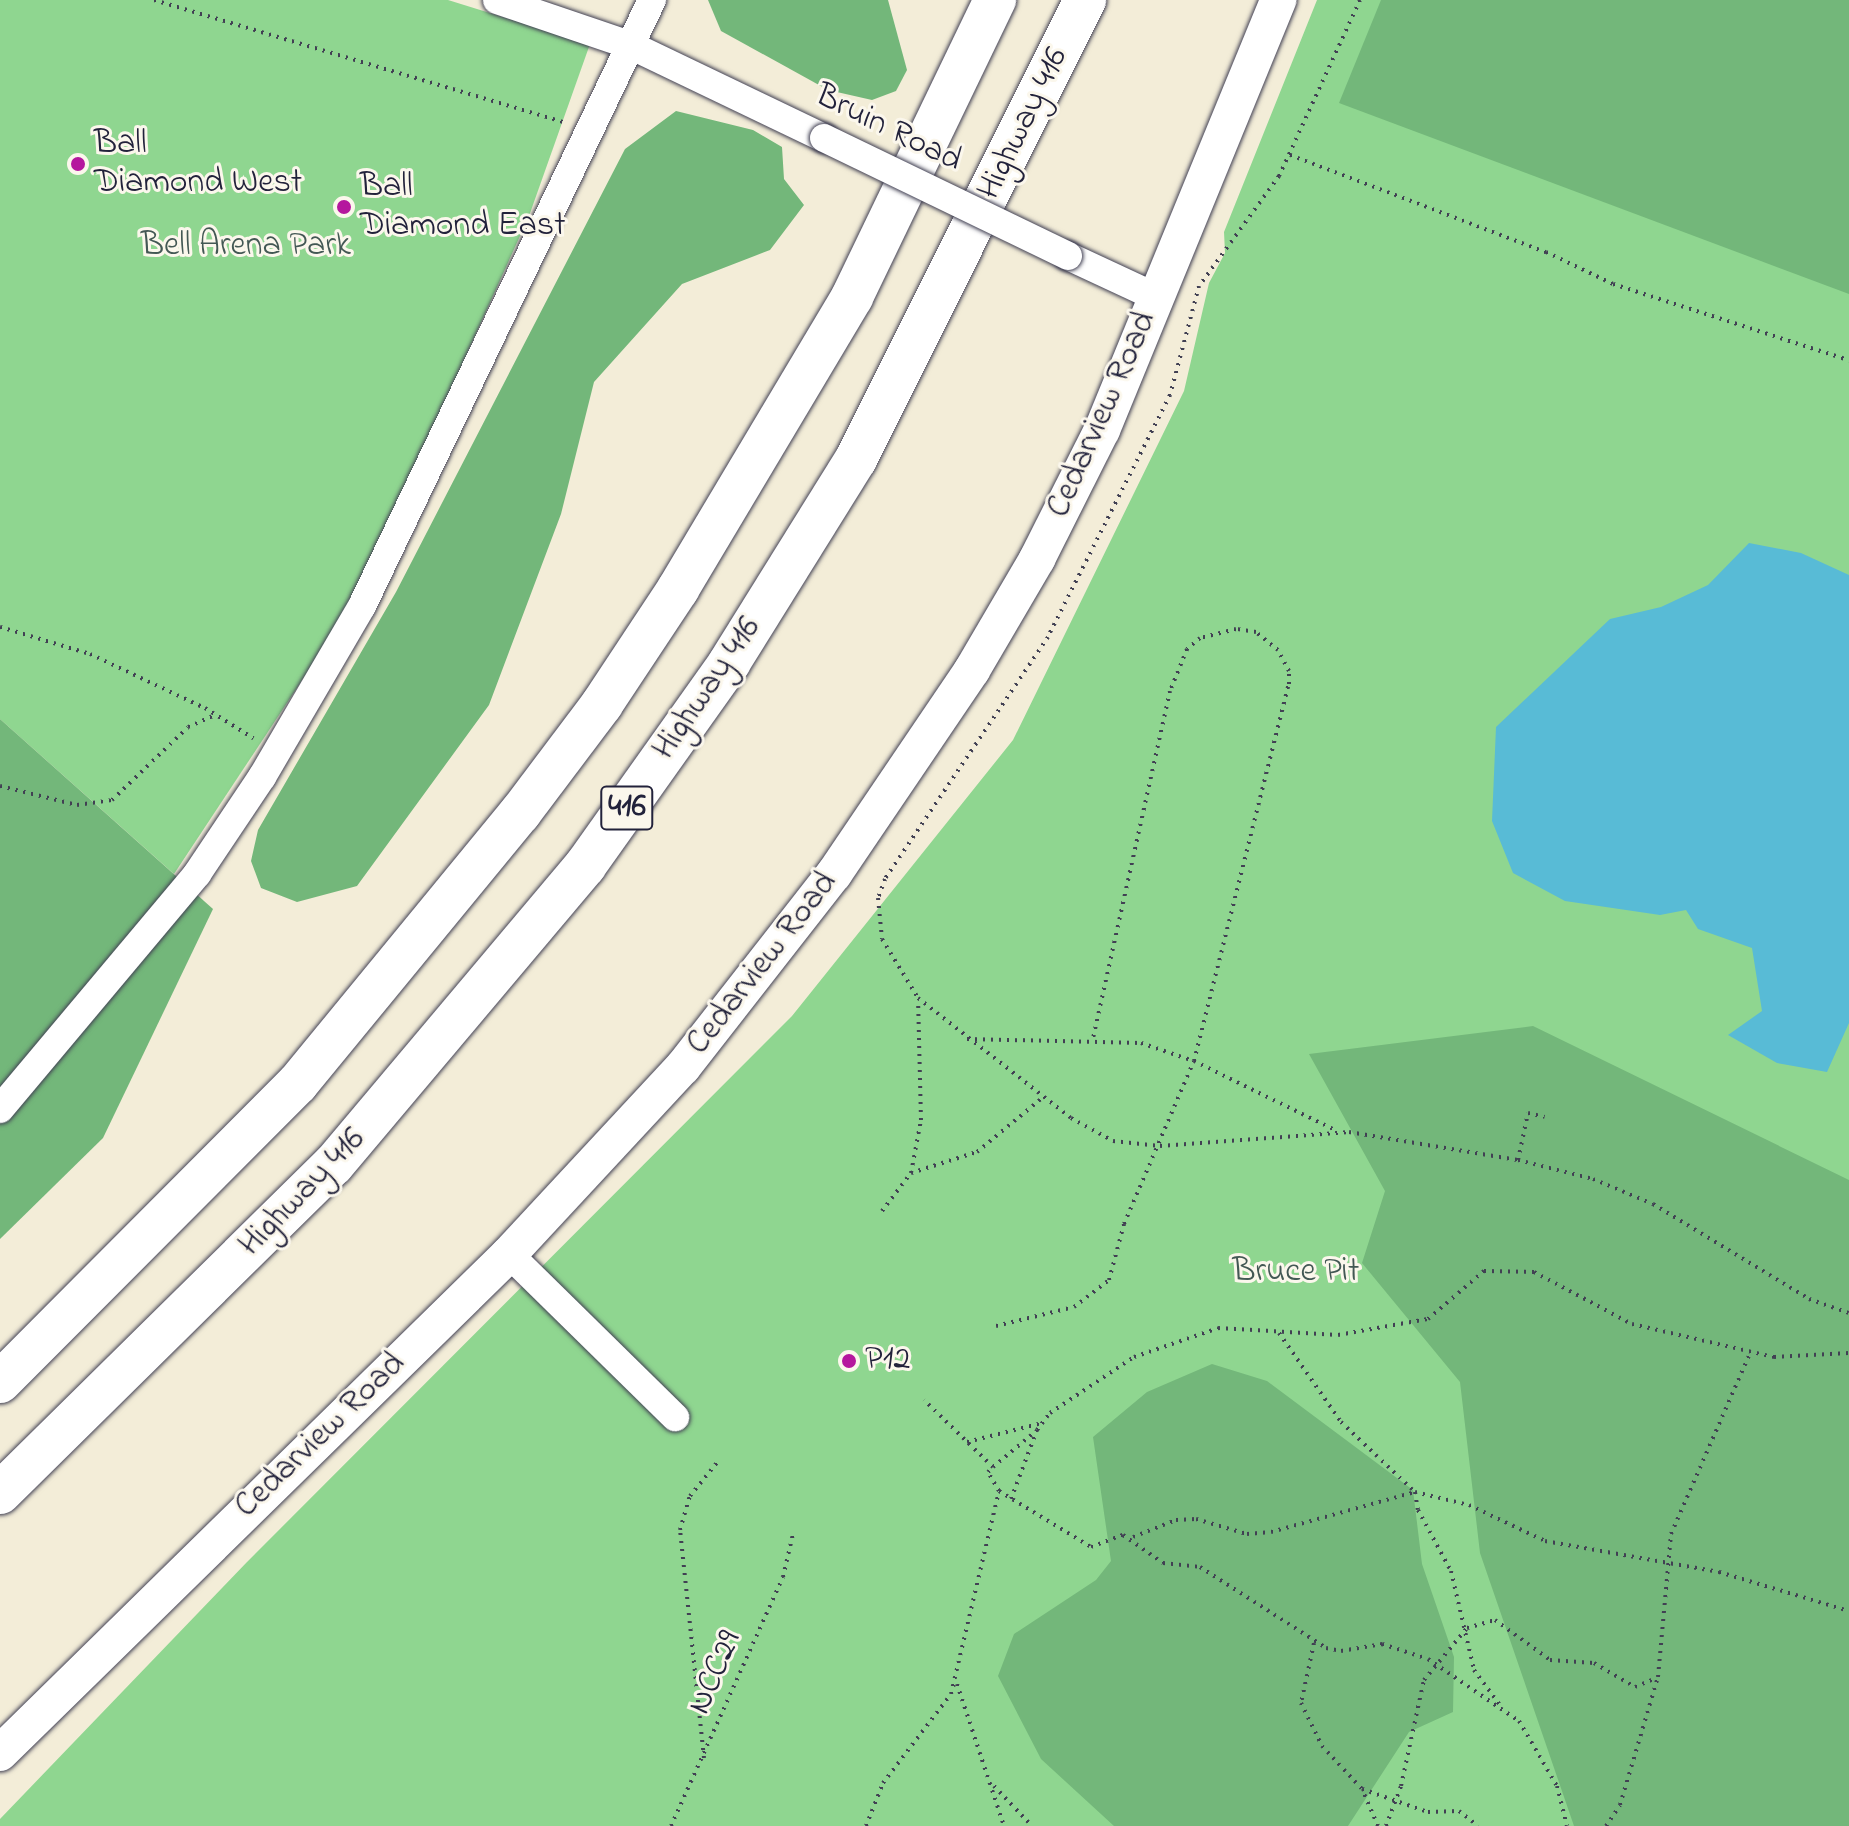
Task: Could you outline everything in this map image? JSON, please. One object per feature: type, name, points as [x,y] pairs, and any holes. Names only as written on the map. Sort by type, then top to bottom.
[{"type":"highway","name":"416","points":[[0,1382],[298,1083],[520,813],[602,704],[678,589],[852,297],[995,0]]},
{"type":"highway","name":"Highway 416","points":[[0,1493],[334,1164],[585,866],[729,663],[856,459],[1085,0]]},
{"type":"main road","name":"Cedarview Road","points":[[0,1753],[509,1254],[683,1067],[899,782],[1037,559],[1102,430],[1278,0]]},
{"type":"street","name":"Bruin Road","points":[[497,0],[632,46],[1156,297]]},
{"type":"street","points":[[0,1109],[49,1057],[197,874],[276,752],[362,606],[652,0]]},
{"type":"street","points":[[509,1254],[675,1417]]},
{"type":"path","points":[[154,0],[591,131]]},
{"type":"path","points":[[1360,0],[1271,190],[1199,286],[1170,395],[1048,637],[885,879],[878,898],[882,939],[918,998],[965,1039],[1043,1097],[1113,1141],[1160,1146],[1337,1131],[1518,1160],[1593,1179],[1653,1204],[1809,1299],[1849,1313]]},
{"type":"path","points":[[1290,155],[1546,252],[1627,289],[1849,360]]},
{"type":"path","points":[[0,627],[90,654],[216,715],[276,752]]},
{"type":"path","points":[[996,1326],[1074,1307],[1109,1280],[1124,1224],[1194,1061],[1289,684],[1289,671],[1278,650],[1256,632],[1236,629],[1200,638],[1187,649],[1170,691],[1093,1039]]},
{"type":"path","points":[[0,786],[77,805],[112,800],[188,727],[216,715]]},
{"type":"path","points":[[882,1211],[911,1173],[921,1120],[918,998]]},
{"type":"path","points":[[965,1039],[1093,1039],[1141,1043],[1194,1061],[1337,1131]]},
{"type":"path","points":[[911,1173],[977,1152],[1043,1097]]},
{"type":"path","points":[[1518,1160],[1528,1113],[1545,1117]]},
{"type":"path","points":[[1011,1499],[1038,1429],[1063,1400],[1099,1377],[1174,1340],[1218,1328],[1338,1335],[1428,1319],[1447,1308],[1462,1284],[1484,1271],[1534,1272],[1632,1324],[1751,1351],[1802,1359],[1849,1353]]},
{"type":"path","points":[[1277,1331],[1341,1422],[1415,1492],[1418,1510],[1451,1571],[1467,1628],[1474,1670],[1502,1707],[1519,1721],[1557,1786],[1567,1826]]},
{"type":"path","points":[[1606,1826],[1620,1805],[1658,1677],[1671,1534],[1751,1351]]},
{"type":"path","points":[[924,1400],[993,1467]]},
{"type":"path","points":[[967,1442],[1042,1423]]},
{"type":"path","points":[[1038,1429],[988,1472],[999,1491],[1091,1547],[1123,1535],[1132,1537],[1163,1563],[1200,1567],[1314,1642],[1341,1651],[1382,1644],[1435,1664],[1480,1698],[1502,1707]]},
{"type":"path","points":[[704,1760],[680,1530],[690,1496],[719,1460]]},
{"type":"path","points":[[866,1826],[883,1783],[956,1682],[999,1491]]},
{"type":"path","points":[[1132,1537],[1176,1520],[1196,1519],[1247,1534],[1271,1532],[1395,1493],[1415,1492],[1469,1505],[1545,1541],[1666,1565],[1719,1572],[1849,1611]]},
{"type":"path","name":"NCC29","points":[[671,1826],[704,1760],[783,1577],[793,1534]]},
{"type":"path","points":[[1386,1826],[1397,1799],[1417,1697],[1435,1664],[1467,1628],[1495,1620],[1550,1660],[1594,1663],[1635,1687],[1658,1677]]},
{"type":"path","points":[[1314,1642],[1301,1703],[1322,1746],[1362,1789],[1378,1826]]},
{"type":"path","points":[[956,1682],[1004,1826]]},
{"type":"path","points":[[992,1784],[1032,1826]]},
{"type":"path","points":[[1362,1789],[1428,1812],[1459,1811],[1478,1826]]},
{"type":"green space","name":"Bell Arena Park","points":[[0,0],[448,0],[590,44],[529,216],[377,553],[320,653],[174,874],[0,719]]},
{"type":"green space","points":[[708,0],[888,0],[907,70],[896,91],[872,100],[828,90],[721,31]]},
{"type":"green space","name":"Bruce Pit","points":[[1317,0],[1849,0],[1849,1826],[0,1826],[0,1819],[247,1562],[792,1016],[1013,740],[1184,391],[1209,283],[1225,253],[1224,232]]},
{"type":"green space","points":[[1381,0],[1849,0],[1849,294],[1339,103]]},
{"type":"green space","points":[[676,111],[753,130],[782,147],[784,179],[804,205],[770,250],[682,284],[594,382],[561,514],[489,705],[357,886],[297,902],[261,888],[251,861],[258,830],[396,592],[625,149]]},
{"type":"green space","points":[[0,719],[213,909],[103,1138],[0,1239]]},
{"type":"green space","points":[[1533,1026],[1849,1180],[1849,1826],[1574,1826],[1480,1553],[1460,1382],[1362,1263],[1385,1191],[1309,1054]]},
{"type":"green space","points":[[1212,1364],[1267,1381],[1413,1490],[1422,1564],[1454,1657],[1453,1712],[1409,1732],[1348,1826],[1114,1826],[1041,1759],[998,1676],[1014,1634],[1096,1580],[1111,1561],[1093,1437],[1147,1392]]},
{"type":"water","points":[[1749,543],[1801,553],[1849,575],[1849,1023],[1827,1072],[1777,1063],[1728,1035],[1762,1011],[1752,948],[1698,929],[1686,910],[1660,915],[1565,901],[1513,873],[1492,821],[1496,727],[1610,619],[1661,607],[1708,585]]},
{"type":"place","name":"Ball Diamond West","points":[[78,164]]},
{"type":"place","name":"Ball Diamond East","points":[[344,207]]},
{"type":"place","name":"P12","points":[[849,1361]]}]
